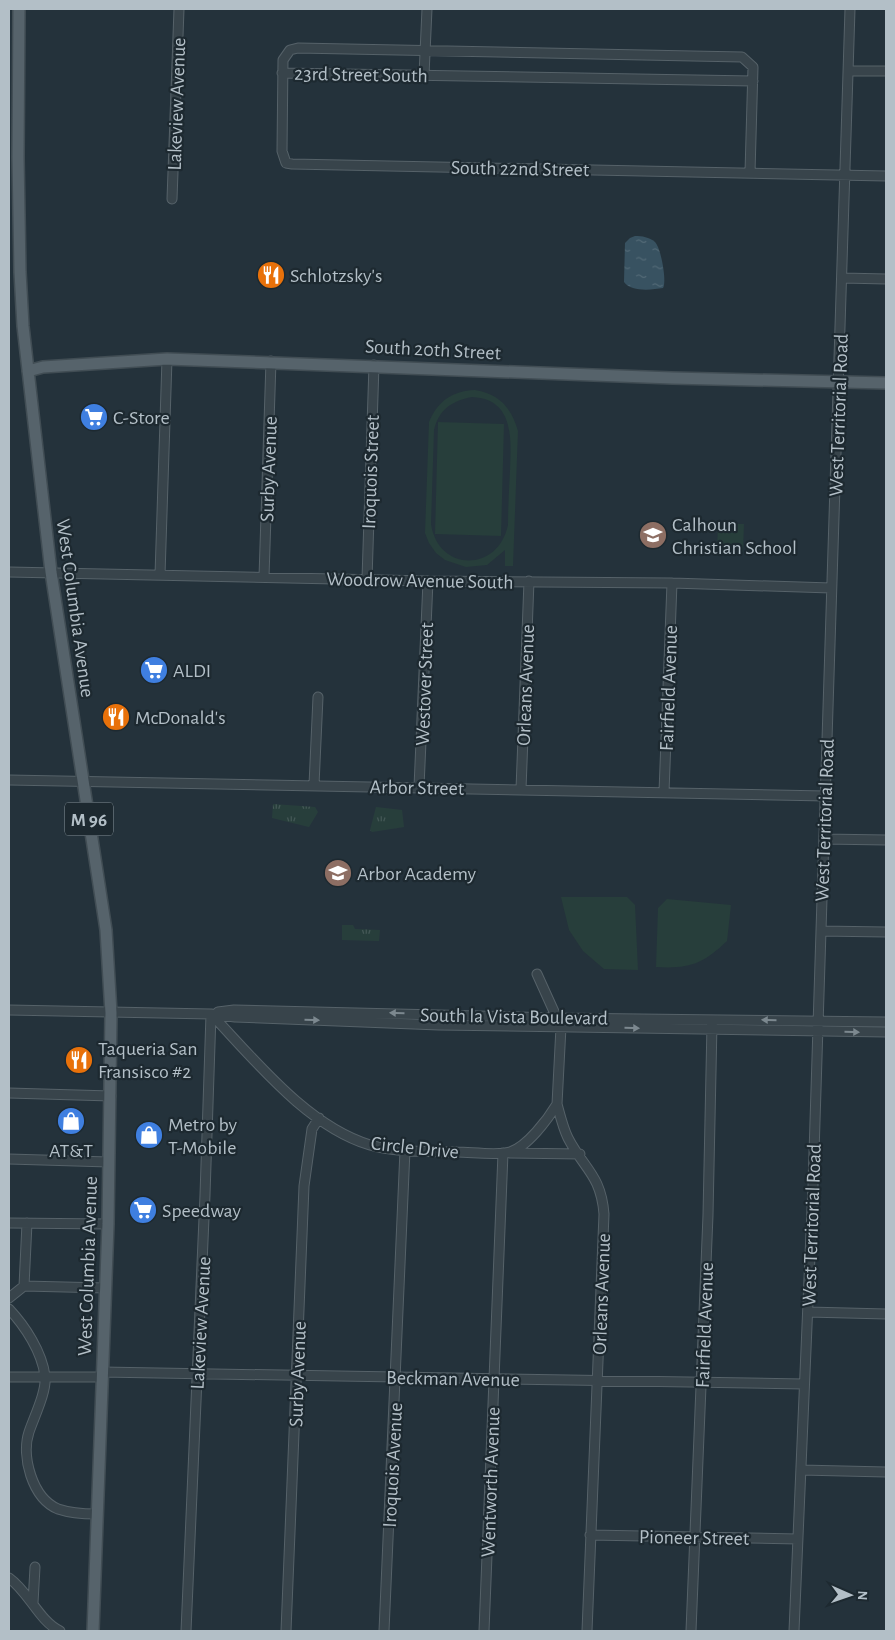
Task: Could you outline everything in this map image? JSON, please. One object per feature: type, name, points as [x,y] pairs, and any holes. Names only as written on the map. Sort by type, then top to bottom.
[{"type":"main road","name":"West Columbia Avenue","points":[[19,9],[13,157],[28,371],[51,572],[106,930],[112,1013],[108,1224],[93,1631]]},
{"type":"main road","name":"South 20th Street","points":[[28,371],[44,367],[168,359],[271,361],[672,378],[886,383]]},
{"type":"street","name":"Lakeview Avenue","points":[[172,199],[179,9]]},
{"type":"street","points":[[424,75],[427,50],[427,9]]},
{"type":"street","name":"West Territorial Road","points":[[794,1631],[818,1031],[850,9]]},
{"type":"street","name":"23rd Street South","points":[[298,48],[427,50],[732,56],[746,59],[753,67],[753,81],[282,72],[286,53],[298,48]]},
{"type":"street","points":[[849,71],[886,71]]},
{"type":"street","name":"South 22nd Street","points":[[282,72],[282,151],[286,163],[886,176]]},
{"type":"street","points":[[750,172],[753,81]]},
{"type":"street","points":[[843,278],[886,279]]},
{"type":"street","points":[[160,575],[168,359]]},
{"type":"street","name":"Surby Avenue","points":[[264,577],[271,361]]},
{"type":"street","name":"Iroquois Street","points":[[366,580],[374,366]]},
{"type":"street","name":"Woodrow Avenue South","points":[[9,572],[366,580],[672,583],[831,588]]},
{"type":"street","name":"Westover Street","points":[[419,787],[428,581]]},
{"type":"street","name":"Orleans Avenue","points":[[521,789],[528,581]]},
{"type":"street","name":"Fairfield Avenue","points":[[664,792],[672,583]]},
{"type":"street","points":[[314,785],[318,697]]},
{"type":"street","name":"Arbor Street","points":[[9,780],[826,796]]},
{"type":"street","points":[[824,839],[886,840]]},
{"type":"street","points":[[821,931],[886,932]]},
{"type":"street","name":"Orleans Avenue","points":[[537,974],[560,1022],[557,1104],[568,1138],[596,1178],[603,1199],[598,1380],[587,1631]]},
{"type":"street","name":"South la Vista Boulevard","points":[[9,1010],[211,1014],[234,1010],[712,1029],[886,1032]]},
{"type":"street","name":"Lakeview Avenue","points":[[186,1631],[211,1014]]},
{"type":"street","name":"Circle Drive","points":[[211,1014],[297,1101],[346,1135],[371,1145],[405,1150],[580,1154]]},
{"type":"street","name":"Fairfield Avenue","points":[[691,1631],[708,1215],[711,1019]]},
{"type":"street","name":"South la Vista Boulevard","points":[[560,1022],[711,1019],[886,1022]]},
{"type":"street","points":[[9,1093],[110,1096]]},
{"type":"street","points":[[506,1153],[532,1136],[548,1119],[557,1104]]},
{"type":"street","name":"Surby Avenue","points":[[286,1631],[304,1186],[312,1129],[319,1118]]},
{"type":"street","name":"Iroquois Avenue","points":[[384,1631],[405,1150]]},
{"type":"street","name":"Wentworth Avenue","points":[[484,1631],[494,1379],[506,1153]]},
{"type":"street","points":[[9,1159],[109,1162]]},
{"type":"street","points":[[9,1223],[108,1224]]},
{"type":"street","points":[[24,1286],[27,1223]]},
{"type":"street","points":[[9,1298],[24,1286],[105,1288]]},
{"type":"street","points":[[9,1309],[22,1324],[32,1341],[46,1377],[38,1408],[28,1434],[26,1451],[29,1470],[35,1486],[56,1508],[96,1514]]},
{"type":"street","points":[[808,1312],[886,1314]]},
{"type":"street","name":"Beckman Avenue","points":[[9,1377],[197,1373],[804,1384]]},
{"type":"street","points":[[801,1470],[886,1472]]},
{"type":"street","name":"Pioneer Street","points":[[590,1535],[798,1539]]},
{"type":"street","points":[[33,1603],[35,1567]]},
{"type":"street","points":[[9,1578],[33,1603],[52,1627],[60,1631]]},
{"type":"green space","points":[[475,390],[497,398],[512,415],[518,431],[513,566],[505,566],[505,550],[487,565],[466,567],[445,560],[436,553],[425,533],[429,422],[437,408],[447,398],[459,392]],"holes":[[[472,397],[486,399],[496,405],[503,413],[508,423],[510,434],[508,525],[502,541],[493,552],[481,558],[468,560],[456,558],[445,551],[436,540],[431,524],[434,430],[439,417],[452,404]]]},
{"type":"green space","points":[[438,422],[504,424],[501,536],[435,534]]},
{"type":"green space","points":[[718,524],[744,524],[743,552],[717,551]]},
{"type":"green space","points":[[273,804],[315,807],[318,812],[309,827],[272,818]]},
{"type":"green space","points":[[376,807],[402,810],[404,827],[372,832],[370,830]]},
{"type":"green space","points":[[561,897],[627,897],[635,905],[638,970],[604,969],[583,951],[569,930]]},
{"type":"green space","points":[[667,899],[731,905],[727,941],[703,960],[687,966],[656,967],[658,908]]},
{"type":"green space","points":[[342,925],[353,925],[355,929],[380,930],[379,941],[342,940]]},
{"type":"water","points":[[635,236],[648,238],[657,245],[664,272],[663,288],[636,289],[624,282],[625,243]]},
{"type":"place","name":"Schlotzsky's","points":[[271,275]]},
{"type":"place","name":"C-Store","points":[[94,417]]},
{"type":"place","name":"Calhoun Christian School","points":[[653,535]]},
{"type":"place","name":"ALDI","points":[[154,670]]},
{"type":"place","name":"McDonald's","points":[[116,717]]},
{"type":"place","name":"Arbor Academy","points":[[338,873]]},
{"type":"place","name":"Taqueria San Fransisco #2","points":[[79,1060]]},
{"type":"place","name":"AT&T","points":[[71,1121]]},
{"type":"place","name":"Metro by T-Mobile","points":[[149,1135]]},
{"type":"place","name":"Speedway","points":[[143,1210]]}]
